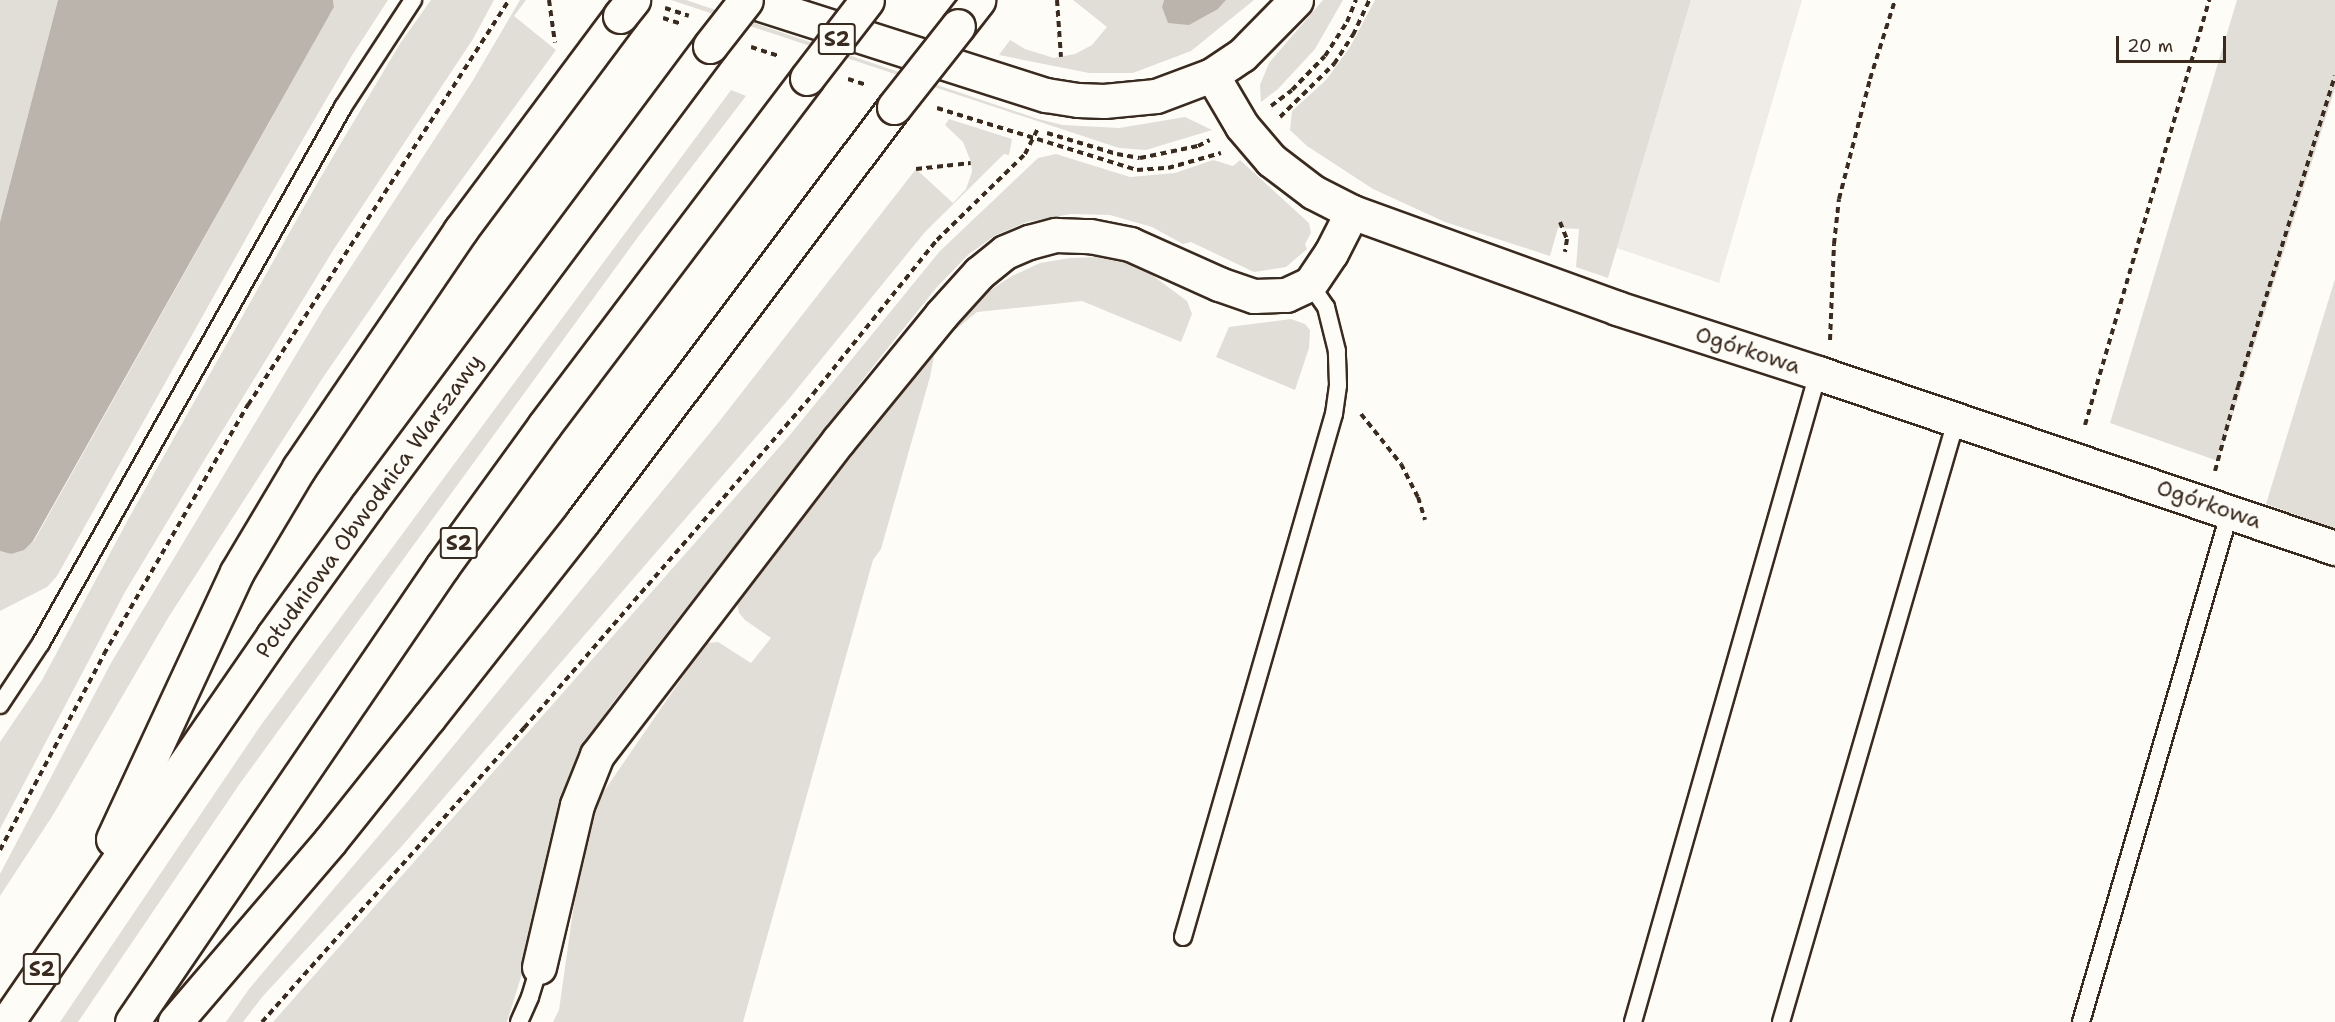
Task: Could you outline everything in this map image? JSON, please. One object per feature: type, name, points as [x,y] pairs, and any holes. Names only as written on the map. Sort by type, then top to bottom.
[{"type":"main road","name":"Południowa Obwodnica Warszawy","points":[[6,1022],[367,506],[710,46],[747,0]]},
{"type":"main road","points":[[747,0],[1046,95],[1078,100],[1134,99],[1156,96],[1212,75],[1242,55],[1296,0]]},
{"type":"main road","name":"S2","points":[[132,1022],[244,853],[455,548],[551,416],[867,0]]},
{"type":"main road","points":[[176,1022],[322,850],[583,521],[894,106],[978,0]]},
{"type":"main road","points":[[78,916],[237,572],[298,468],[460,231],[626,8]]},
{"type":"main road","name":"Ogórkowa","points":[[1212,75],[1248,134],[1271,160],[1313,192],[1352,212],[1617,308],[1824,374],[1956,421],[2335,548]]},
{"type":"main road","points":[[539,967],[577,805],[597,755],[838,441],[941,315],[979,273],[1005,252],[1029,242],[1056,235],[1079,235],[1130,244],[1219,284],[1254,296],[1286,295],[1310,284],[1331,253],[1352,212]]},
{"type":"lane","points":[[0,705],[41,643],[342,107],[414,0]]},
{"type":"lane","points":[[1183,936],[1334,414],[1338,385],[1337,351],[1326,307],[1310,284]]},
{"type":"lane","points":[[1633,1022],[1824,374]]},
{"type":"lane","points":[[1781,1022],[1956,421]]},
{"type":"lane","points":[[2081,1022],[2217,507]]},
{"type":"lane","points":[[519,1022],[539,967]]},
{"type":"path","points":[[0,850],[104,654],[248,405],[508,0]]},
{"type":"path","points":[[549,0],[556,50]]},
{"type":"path","points":[[1057,0],[1061,57]]},
{"type":"path","points":[[1248,134],[1325,56],[1347,22],[1356,0]]},
{"type":"path","points":[[1248,134],[1334,64],[1353,35],[1369,0]]},
{"type":"path","points":[[1824,374],[1839,199],[1870,79],[1894,0]]},
{"type":"path","points":[[2083,434],[2209,0]]},
{"type":"path","points":[[2217,507],[2335,75]]},
{"type":"path","points":[[262,1022],[524,728],[813,394],[937,240],[1025,154],[1037,130]]},
{"type":"path","points":[[916,169],[971,162]]},
{"type":"path","points":[[1338,385],[1401,464],[1418,496],[1425,520]]},
{"type":"shaded area","points":[[0,0],[58,0],[0,222]]},
{"type":"shaded area","points":[[58,0],[333,0],[334,7],[33,541],[24,550],[11,554],[0,551],[0,222]]},
{"type":"shaded area","points":[[333,0],[388,0],[351,57],[271,194],[57,576],[47,587],[0,611],[0,551],[11,554],[34,541],[334,7]]},
{"type":"shaded area","points":[[431,0],[494,0],[473,39],[334,249],[125,592],[0,829],[0,742],[42,680],[130,516],[319,180],[401,42]]},
{"type":"shaded area","points":[[520,0],[526,0],[514,16],[556,50],[412,248],[322,379],[168,618],[53,815],[0,896],[0,874],[111,663],[324,308],[472,82]]},
{"type":"shaded area","points":[[671,0],[686,0],[1038,119],[1063,125],[1119,128],[1185,117],[1212,130],[1146,150],[1119,148]]},
{"type":"shaded area","points":[[1073,0],[1164,0],[1162,7],[1218,9],[1226,0],[1254,0],[1191,51],[1133,73],[1089,73],[999,55],[1010,40],[1025,49],[1054,58],[1075,54],[1092,45],[1107,27]]},
{"type":"shaded area","points":[[1164,0],[1226,0],[1218,9],[1189,25],[1168,23],[1162,7]]},
{"type":"shaded area","points":[[1323,0],[1343,0],[1315,49],[1278,89],[1261,102],[1260,85],[1269,63]]},
{"type":"shaded area","points":[[1375,0],[1691,0],[1608,278],[1576,267],[1579,229],[1558,228],[1550,256],[1445,222],[1373,189],[1307,146],[1290,130],[1292,111],[1326,80],[1350,47]]},
{"type":"shaded area","points":[[1691,0],[1802,0],[1719,283],[1617,248]]},
{"type":"shaded area","points":[[2237,0],[2335,0],[2335,88],[2218,461],[2110,423]]},
{"type":"shaded area","points":[[731,90],[746,96],[638,237],[241,782],[78,1022],[60,1022],[261,725]]},
{"type":"shaded area","points":[[949,119],[1012,139],[1009,155],[1004,154],[925,232],[788,400],[402,846],[263,996],[243,1022],[226,1022],[249,989],[408,801],[718,423],[916,169],[953,203],[966,189],[972,172],[971,162],[963,142],[945,125]]},
{"type":"shaded area","points":[[1056,154],[1130,177],[1175,173],[1213,160],[1233,166],[1240,160],[1309,223],[1311,233],[1305,244],[1307,249],[1286,267],[1254,272],[1191,242],[1183,244],[1152,227],[1110,215],[1071,214],[1027,222],[996,235],[969,254],[937,287],[875,364],[608,709],[586,746],[563,804],[541,883],[529,951],[507,1022],[273,1022],[789,436],[940,251],[1038,158]]},
{"type":"shaded area","points":[[1097,257],[1125,263],[1152,275],[1187,301],[1192,314],[1181,342],[1082,301],[977,312],[943,340],[984,294],[1012,276],[1040,263],[1070,258]]},
{"type":"shaded area","points":[[2335,279],[2335,529],[2266,504]]},
{"type":"shaded area","points":[[1291,319],[1305,324],[1310,330],[1309,348],[1295,390],[1216,357],[1229,327]]},
{"type":"shaded area","points":[[936,346],[930,377],[881,549],[873,560],[743,1022],[553,1022],[559,1010],[581,854],[602,794],[706,643],[718,642],[751,663],[771,638],[745,620],[739,613],[737,603]]}]
